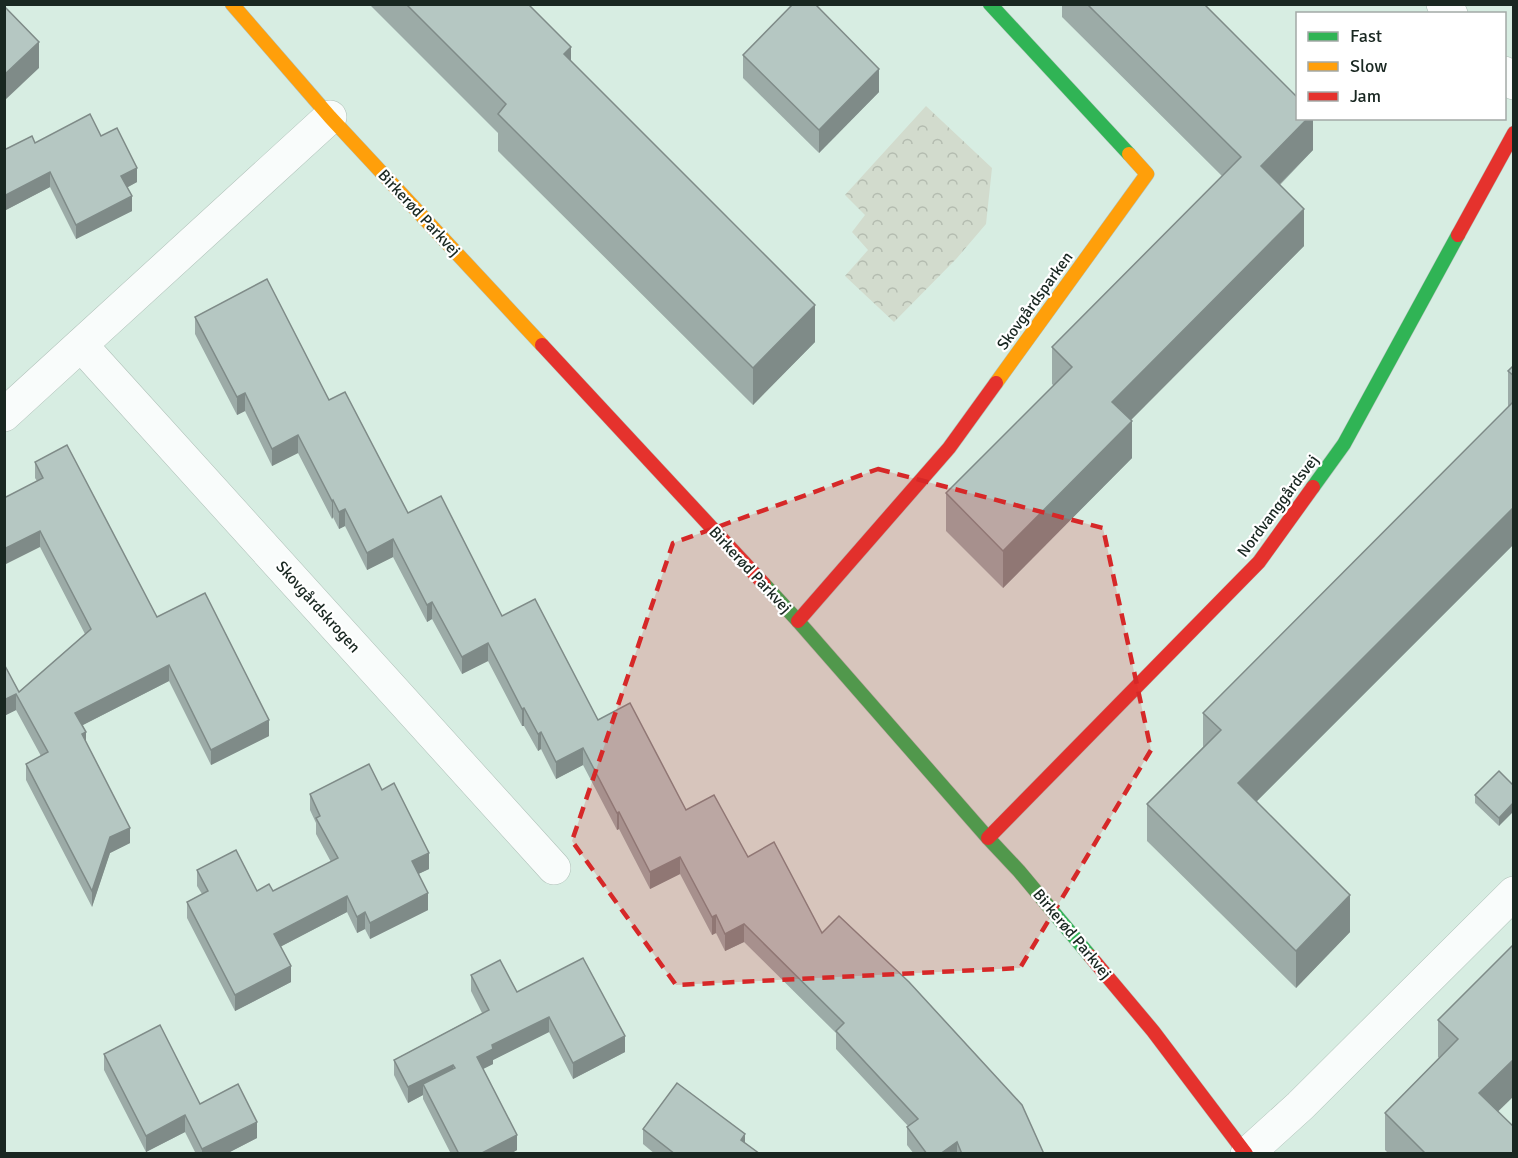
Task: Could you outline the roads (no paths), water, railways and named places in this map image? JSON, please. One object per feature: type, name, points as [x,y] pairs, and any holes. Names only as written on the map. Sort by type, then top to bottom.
[{"type":"street","name":"Birkerød Parkvej","points":[[232,4],[330,117],[798,621],[1019,871],[1146,1022],[1247,1154],[1300,1106],[1514,893]]},
{"type":"street","name":"Skovgårdsparken","points":[[798,621],[949,448],[1148,174],[990,4]]},
{"type":"street","points":[[4,415],[330,117]]},
{"type":"street","name":"Nordvanggårdsvej","points":[[988,838],[1260,562],[1344,444],[1514,133]]},
{"type":"street","name":"Skovgårdskrogen","points":[[81,345],[554,868]]}]
